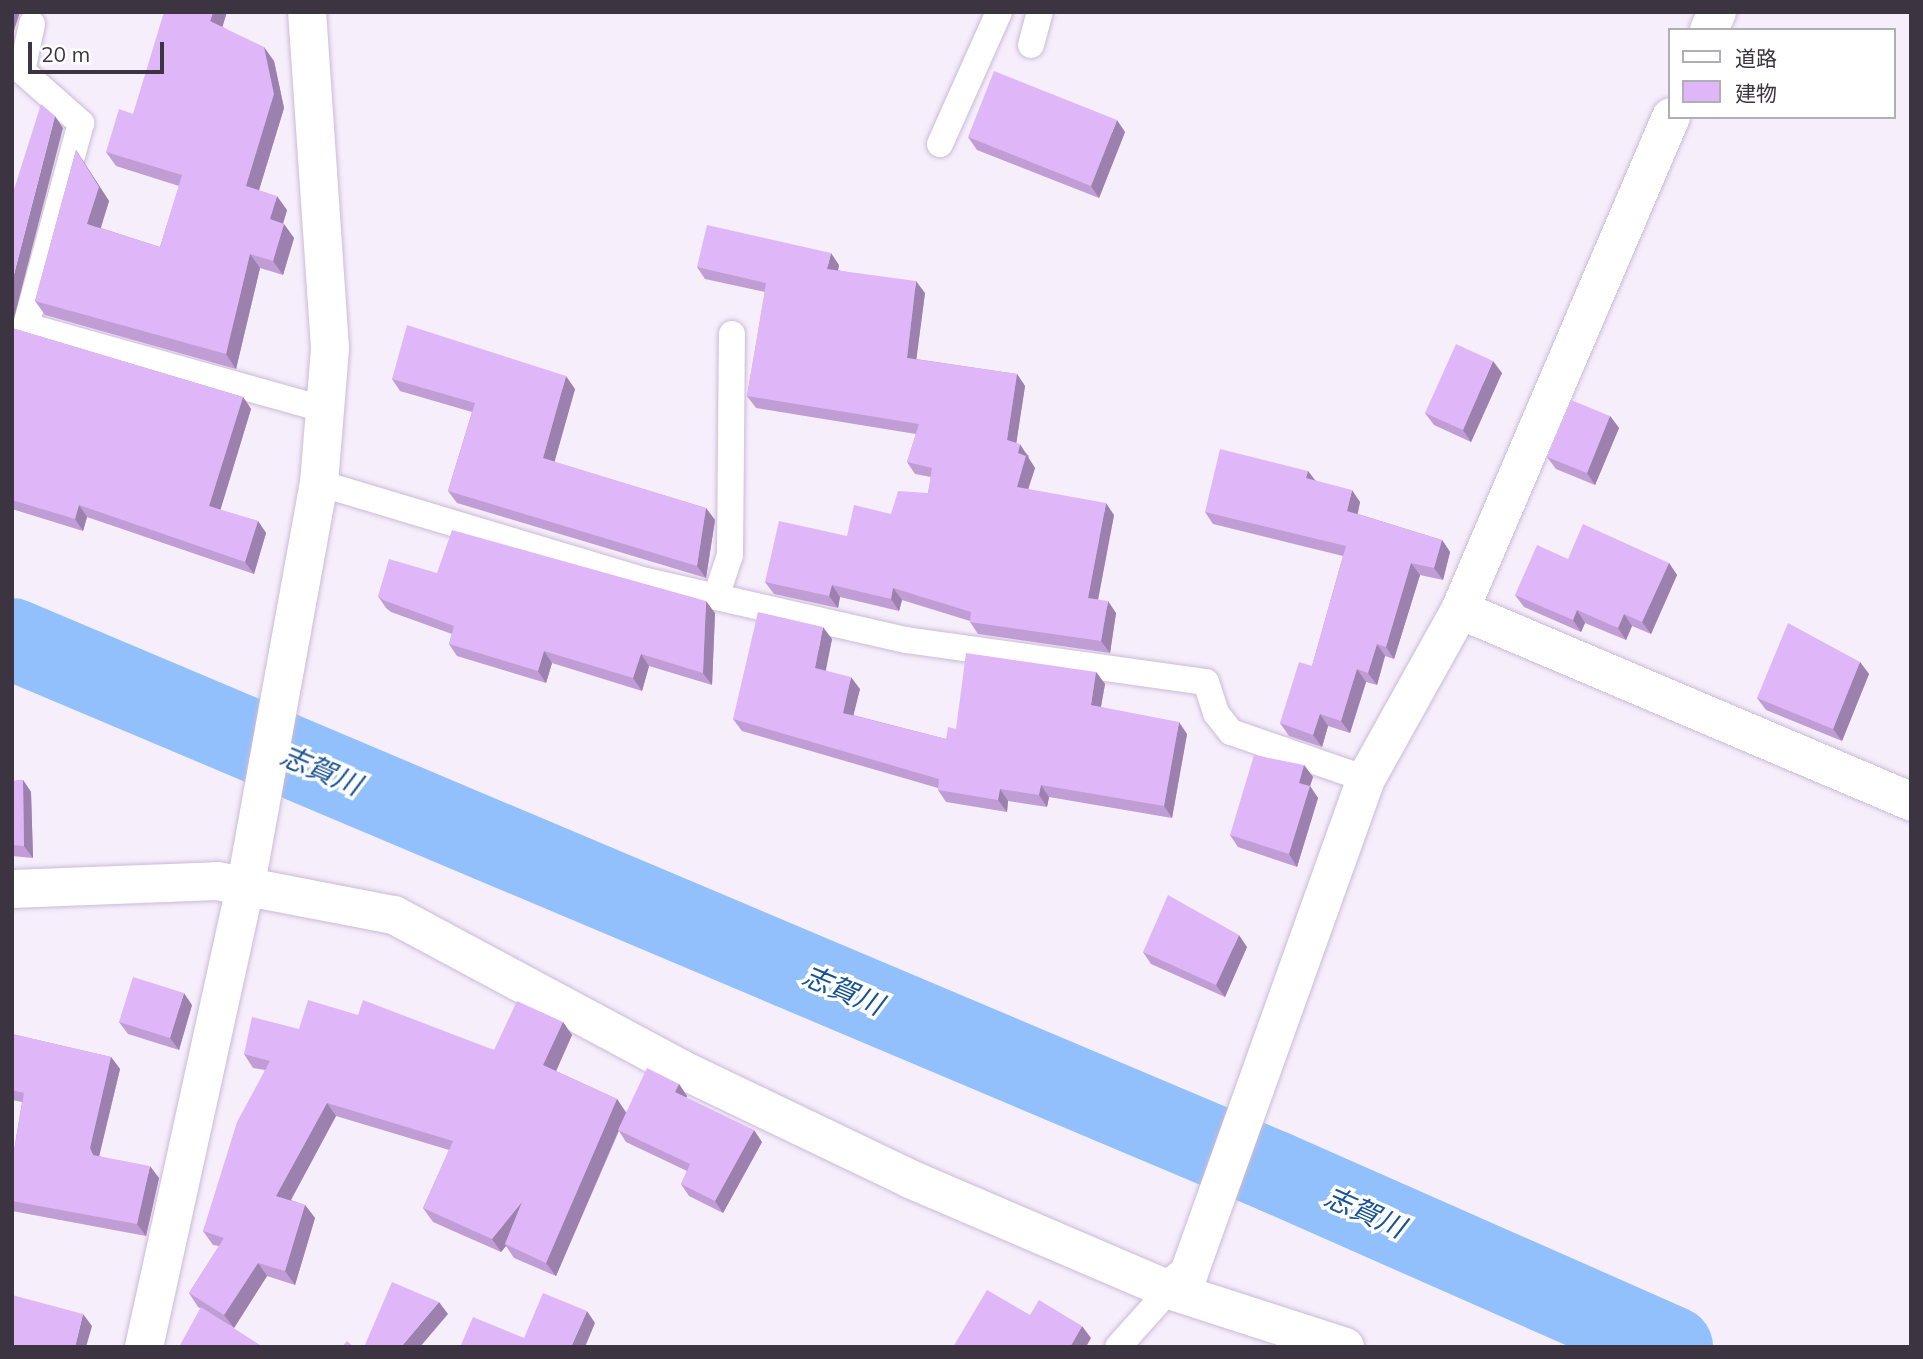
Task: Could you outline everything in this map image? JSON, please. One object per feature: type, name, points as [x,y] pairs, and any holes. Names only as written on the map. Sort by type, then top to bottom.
[{"type":"street","points":[[144,1347],[246,884],[319,483],[326,410],[327,268],[307,12]]},
{"type":"street","points":[[1710,28],[1717,12]]},
{"type":"street","points":[[1179,1281],[1366,779],[1460,610],[1670,119]]},
{"type":"street","points":[[1460,610],[1911,801]]},
{"type":"street","points":[[12,889],[190,880],[246,884],[394,915],[440,935],[777,1116],[1345,1347]]},
{"type":"lane","points":[[940,144],[999,12]]},
{"type":"lane","points":[[1031,45],[1040,12]]},
{"type":"lane","points":[[29,19],[22,71],[81,123],[26,326],[326,410]]},
{"type":"lane","points":[[716,597],[730,555],[732,334]]},
{"type":"lane","points":[[319,483],[716,597],[906,640],[1206,682],[1216,713],[1231,732],[1366,779]]},
{"type":"lane","points":[[1118,1347],[1179,1281]]},
{"type":"building","points":[[164,12],[213,12],[210,21],[264,47],[274,94],[246,186],[277,196],[270,219],[284,224],[273,261],[250,254],[226,354],[35,301],[76,150],[99,187],[87,224],[160,247],[182,175],[106,152],[119,109],[133,114]]},
{"type":"building","points":[[994,71],[1117,120],[1091,186],[968,137]]},
{"type":"building","points":[[41,104],[55,116],[12,282],[12,196]]},
{"type":"building","points":[[707,225],[831,253],[827,269],[916,281],[907,358],[1017,374],[1007,440],[1020,444],[1018,453],[1026,456],[1017,487],[1106,503],[1088,598],[1108,601],[1101,641],[970,622],[971,612],[893,588],[891,599],[832,585],[829,596],[765,582],[779,521],[847,536],[854,505],[891,514],[898,491],[928,493],[932,468],[907,462],[919,424],[747,396],[766,283],[697,267]]},
{"type":"building","points":[[407,325],[566,376],[543,458],[706,508],[697,566],[448,491],[475,403],[392,379]]},
{"type":"building","points":[[12,328],[243,397],[209,506],[258,521],[245,562],[79,505],[75,519],[12,500]]},
{"type":"building","points":[[1456,344],[1493,361],[1463,430],[1425,413]]},
{"type":"building","points":[[1571,400],[1610,416],[1587,473],[1547,457]]},
{"type":"building","points":[[1220,449],[1308,471],[1306,478],[1352,490],[1347,511],[1442,540],[1434,568],[1411,563],[1386,647],[1377,644],[1368,673],[1357,669],[1341,721],[1320,714],[1313,735],[1280,723],[1299,662],[1312,666],[1346,546],[1205,512]]},
{"type":"building","points":[[1583,524],[1669,563],[1642,622],[1624,614],[1618,628],[1577,610],[1573,620],[1515,595],[1537,545],[1568,559]]},
{"type":"building","points":[[452,530],[706,601],[703,673],[641,654],[633,678],[544,651],[538,671],[449,644],[454,626],[378,596],[389,559],[437,573]]},
{"type":"building","points":[[758,612],[823,627],[815,668],[851,677],[843,713],[946,739],[948,727],[956,729],[966,653],[1096,672],[1091,705],[1179,722],[1164,806],[1041,785],[1039,795],[1000,789],[998,800],[938,790],[939,779],[733,719]]},
{"type":"building","points":[[1788,623],[1860,662],[1833,729],[1757,698]]},
{"type":"building","points":[[1254,755],[1304,765],[1299,783],[1310,786],[1289,854],[1230,835]]},
{"type":"building","points":[[23,780],[24,846],[12,845],[12,781]]},
{"type":"building","points":[[1168,895],[1239,935],[1216,985],[1143,952]]},
{"type":"building","points":[[133,977],[184,993],[170,1038],[119,1022]]},
{"type":"building","points":[[308,1000],[358,1015],[363,1000],[494,1050],[517,1001],[563,1022],[543,1065],[617,1099],[546,1263],[505,1244],[522,1202],[492,1239],[423,1208],[453,1141],[327,1103],[276,1196],[305,1205],[285,1271],[258,1263],[224,1315],[189,1293],[224,1238],[203,1231],[237,1122],[270,1061],[244,1054],[252,1017],[299,1029]]},
{"type":"building","points":[[12,1034],[111,1057],[90,1148],[93,1155],[150,1166],[137,1224],[12,1201],[12,1162],[24,1093],[12,1090]]},
{"type":"building","points":[[647,1068],[679,1084],[675,1092],[754,1130],[715,1201],[681,1184],[690,1164],[618,1130]]},
{"type":"building","points":[[392,1282],[439,1302],[401,1347],[364,1347]]},
{"type":"building","points":[[987,1290],[1030,1315],[1039,1300],[1082,1326],[1070,1347],[953,1347]]},
{"type":"building","points":[[543,1293],[587,1311],[571,1347],[460,1347],[473,1317],[524,1338]]},
{"type":"building","points":[[12,1295],[83,1314],[75,1347],[12,1347]]},
{"type":"building","points":[[201,1307],[263,1347],[179,1347]]},
{"type":"building","points":[[347,1341],[354,1347],[342,1347]]},
{"type":"waterway","name":"志賀川","points":[[12,639],[1275,1172],[1672,1347]]}]
